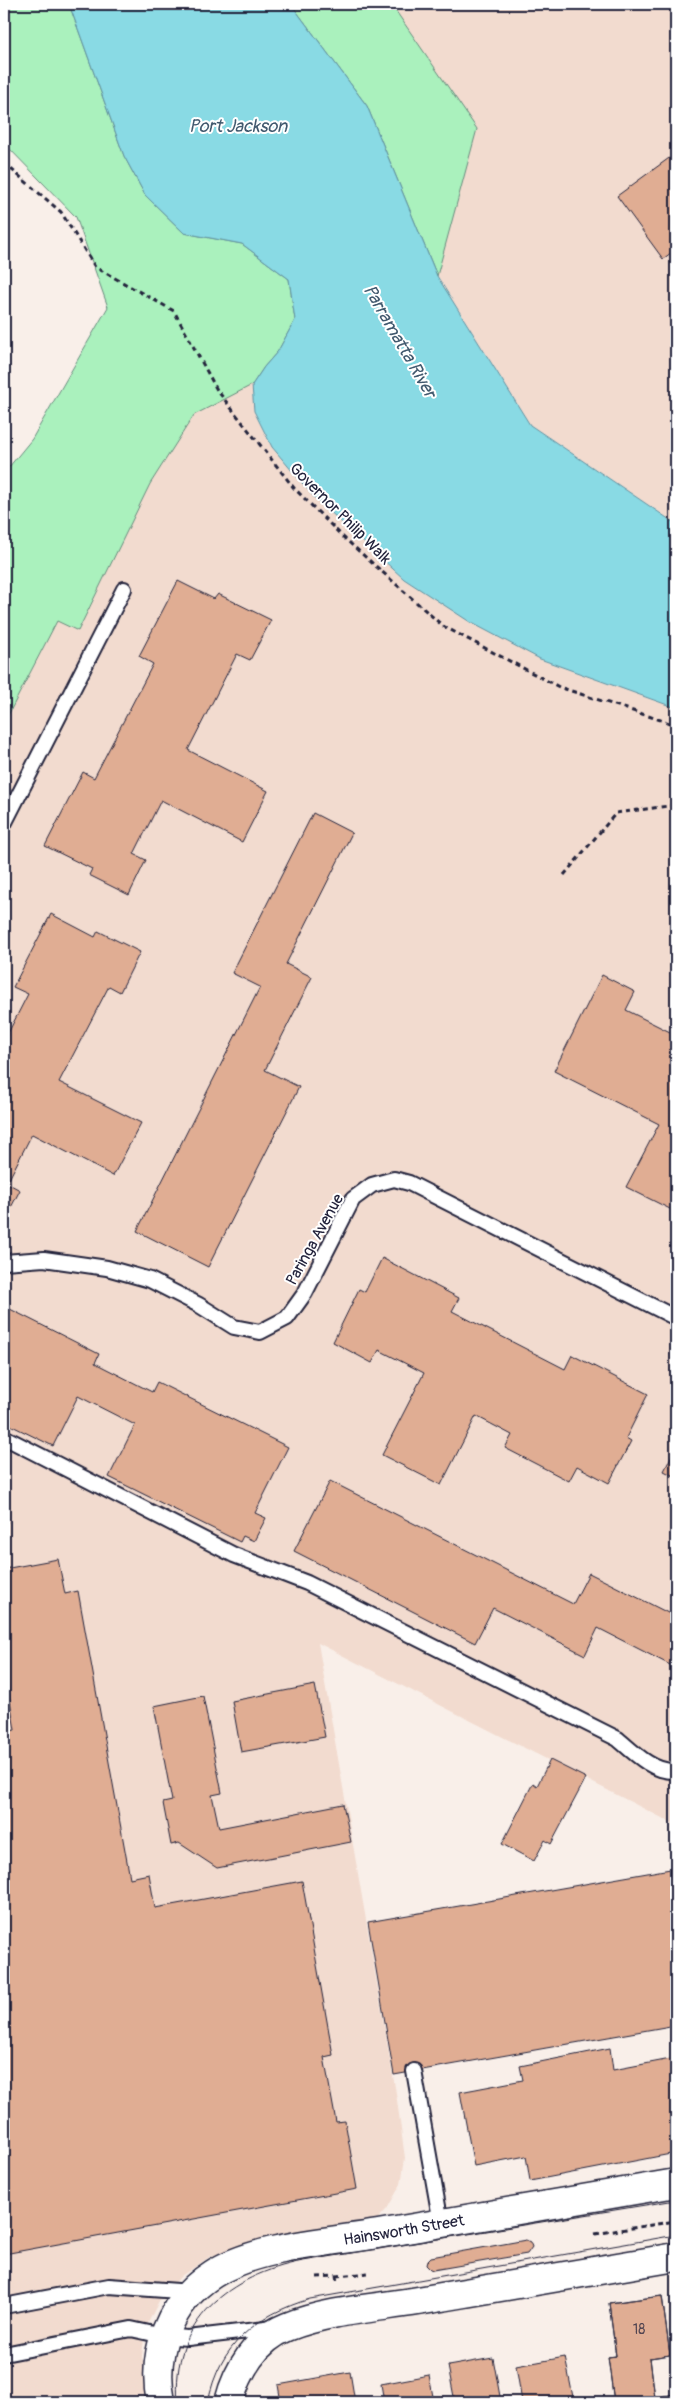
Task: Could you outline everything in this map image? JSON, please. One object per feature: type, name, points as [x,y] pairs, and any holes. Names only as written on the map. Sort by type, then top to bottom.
[{"type":"street","name":"Hainsworth Street","points":[[161,2402],[158,2386],[158,2358],[163,2336],[175,2312],[192,2292],[212,2274],[238,2261],[300,2247],[676,2183]]},
{"type":"street","points":[[229,2402],[238,2375],[247,2360],[269,2337],[287,2327],[342,2314],[676,2257]]},
{"type":"lane","points":[[4,824],[124,589]]},
{"type":"lane","name":"Paringa Avenue","points":[[4,1262],[44,1258],[107,1268],[150,1280],[199,1305],[234,1327],[260,1332],[287,1318],[305,1293],[353,1199],[372,1185],[394,1179],[409,1183],[676,1318]]},
{"type":"lane","points":[[4,1437],[234,1555],[307,1583],[618,1740],[644,1760],[666,1772],[676,1771]]},
{"type":"lane","points":[[414,2071],[441,2223]]},
{"type":"lane","points":[[4,2306],[109,2286],[192,2292]]},
{"type":"lane","points":[[4,2354],[132,2329],[163,2336],[188,2338],[287,2327]]},
{"type":"path","name":"Governor Philip Walk","points":[[4,163],[61,212],[95,267],[174,311],[218,390],[294,488],[343,537],[442,626],[559,688],[676,725]]},
{"type":"path","points":[[564,875],[616,813],[676,805]]},
{"type":"path","points":[[595,2234],[676,2221]]},
{"type":"path","points":[[313,2277],[369,2273]]},
{"type":"path","points":[[336,2276],[338,2288]]},
{"type":"shaded area","points":[[291,4],[676,4],[676,524],[530,425],[437,276],[367,106]]},
{"type":"shaded area","points":[[115,380],[252,385],[254,411],[272,447],[314,497],[404,579],[540,659],[676,708],[676,1825],[318,1643],[396,2093],[405,2158],[401,2184],[387,2209],[366,2231],[211,2256],[181,2276],[159,2301],[145,2329],[142,2356],[150,2402],[4,2402],[4,474]]},
{"type":"green space","points":[[4,4],[69,4],[124,156],[145,195],[184,233],[242,244],[289,279],[295,320],[278,351],[252,385],[194,415],[150,484],[78,631],[57,621],[4,723],[4,473],[32,439],[108,307],[76,217],[4,143]]},
{"type":"green space","points":[[291,4],[391,4],[477,129],[437,276],[367,106]]},
{"type":"water","name":"Port Jackson","points":[[69,4],[291,4],[367,106],[437,276],[530,425],[676,524],[676,708],[540,659],[470,622],[404,579],[314,497],[272,447],[254,411],[252,385],[278,351],[295,320],[289,279],[242,244],[184,233],[145,195],[124,156]]},
{"type":"building","points":[[676,153],[676,249],[663,259],[617,196]]},
{"type":"building","points":[[178,581],[214,599],[218,594],[271,620],[250,660],[237,654],[188,750],[268,791],[242,842],[161,800],[134,854],[146,860],[129,895],[89,875],[92,869],[45,846],[83,772],[94,778],[153,664],[139,656]]},
{"type":"building","points":[[313,813],[352,833],[286,964],[312,977],[265,1070],[299,1087],[208,1267],[137,1231],[260,987],[232,973]]},
{"type":"building","points":[[51,914],[95,937],[98,931],[140,952],[120,992],[109,986],[59,1082],[141,1123],[113,1176],[32,1134],[7,1183],[20,1190],[4,1221],[4,1041],[28,994],[13,987]]},
{"type":"building","points":[[602,975],[635,992],[626,1010],[676,1035],[676,1212],[626,1187],[659,1124],[554,1071]]},
{"type":"building","points":[[382,1258],[459,1298],[452,1311],[565,1369],[572,1355],[648,1394],[626,1438],[631,1441],[609,1483],[577,1466],[569,1481],[505,1448],[512,1435],[476,1416],[441,1485],[382,1455],[424,1373],[379,1350],[372,1363],[333,1342],[359,1289],[365,1292]]},
{"type":"building","points":[[4,1306],[99,1354],[95,1363],[152,1392],[157,1382],[288,1447],[255,1513],[266,1518],[254,1541],[243,1536],[240,1542],[109,1477],[135,1425],[78,1396],[53,1446],[4,1422]]},
{"type":"building","points":[[676,1447],[676,1477],[664,1471]]},
{"type":"building","points":[[330,1481],[573,1604],[589,1573],[676,1617],[676,1668],[598,1628],[585,1655],[493,1608],[475,1643],[294,1551]]},
{"type":"building","points":[[58,1559],[65,1594],[78,1591],[130,1878],[149,1874],[155,1908],[302,1881],[333,2055],[324,2057],[336,2122],[345,2121],[357,2189],[4,2254],[4,1732],[15,1730],[4,1664],[4,1569]]},
{"type":"building","points":[[315,1685],[325,1737],[241,1752],[232,1701]]},
{"type":"building","points":[[203,1696],[222,1793],[212,1795],[219,1828],[343,1804],[351,1842],[217,1868],[179,1843],[171,1845],[163,1803],[172,1801],[154,1706]]},
{"type":"building","points":[[550,1760],[586,1778],[551,1844],[545,1840],[534,1861],[502,1844],[533,1783],[537,1786]]},
{"type":"building","points":[[676,1868],[676,2025],[394,2075],[368,1922]]},
{"type":"building","points":[[610,2048],[613,2070],[676,2058],[676,2153],[530,2181],[526,2156],[474,2166],[460,2092],[523,2080],[520,2066]]},
{"type":"building","points":[[526,2240],[530,2242],[532,2247],[527,2254],[433,2270],[426,2265],[431,2257]]},
{"type":"building","points":[[662,2296],[670,2355],[650,2358],[655,2398],[675,2394],[676,2402],[614,2402],[608,2357],[616,2356],[609,2303]]},
{"type":"building","points":[[662,2296],[670,2355],[650,2358],[655,2398],[675,2394],[676,2402],[614,2402],[608,2357],[616,2356],[609,2303]]},
{"type":"building","points":[[565,2357],[574,2402],[522,2402],[516,2366]]},
{"type":"building","points":[[493,2358],[501,2402],[455,2402],[448,2366]]},
{"type":"building","points":[[350,2372],[355,2402],[281,2402],[278,2385]]},
{"type":"building","points":[[429,2375],[434,2402],[384,2402],[381,2384]]},
{"type":"tram line","points":[[178,2402],[178,2373],[184,2348],[195,2325],[210,2306],[229,2290],[276,2268],[303,2261],[676,2200]]},
{"type":"tram line","points":[[208,2402],[213,2382],[221,2364],[243,2335],[273,2314],[310,2299],[676,2235]]},
{"type":"water label","name":"Parramatta River","points":[[400,341]]}]
